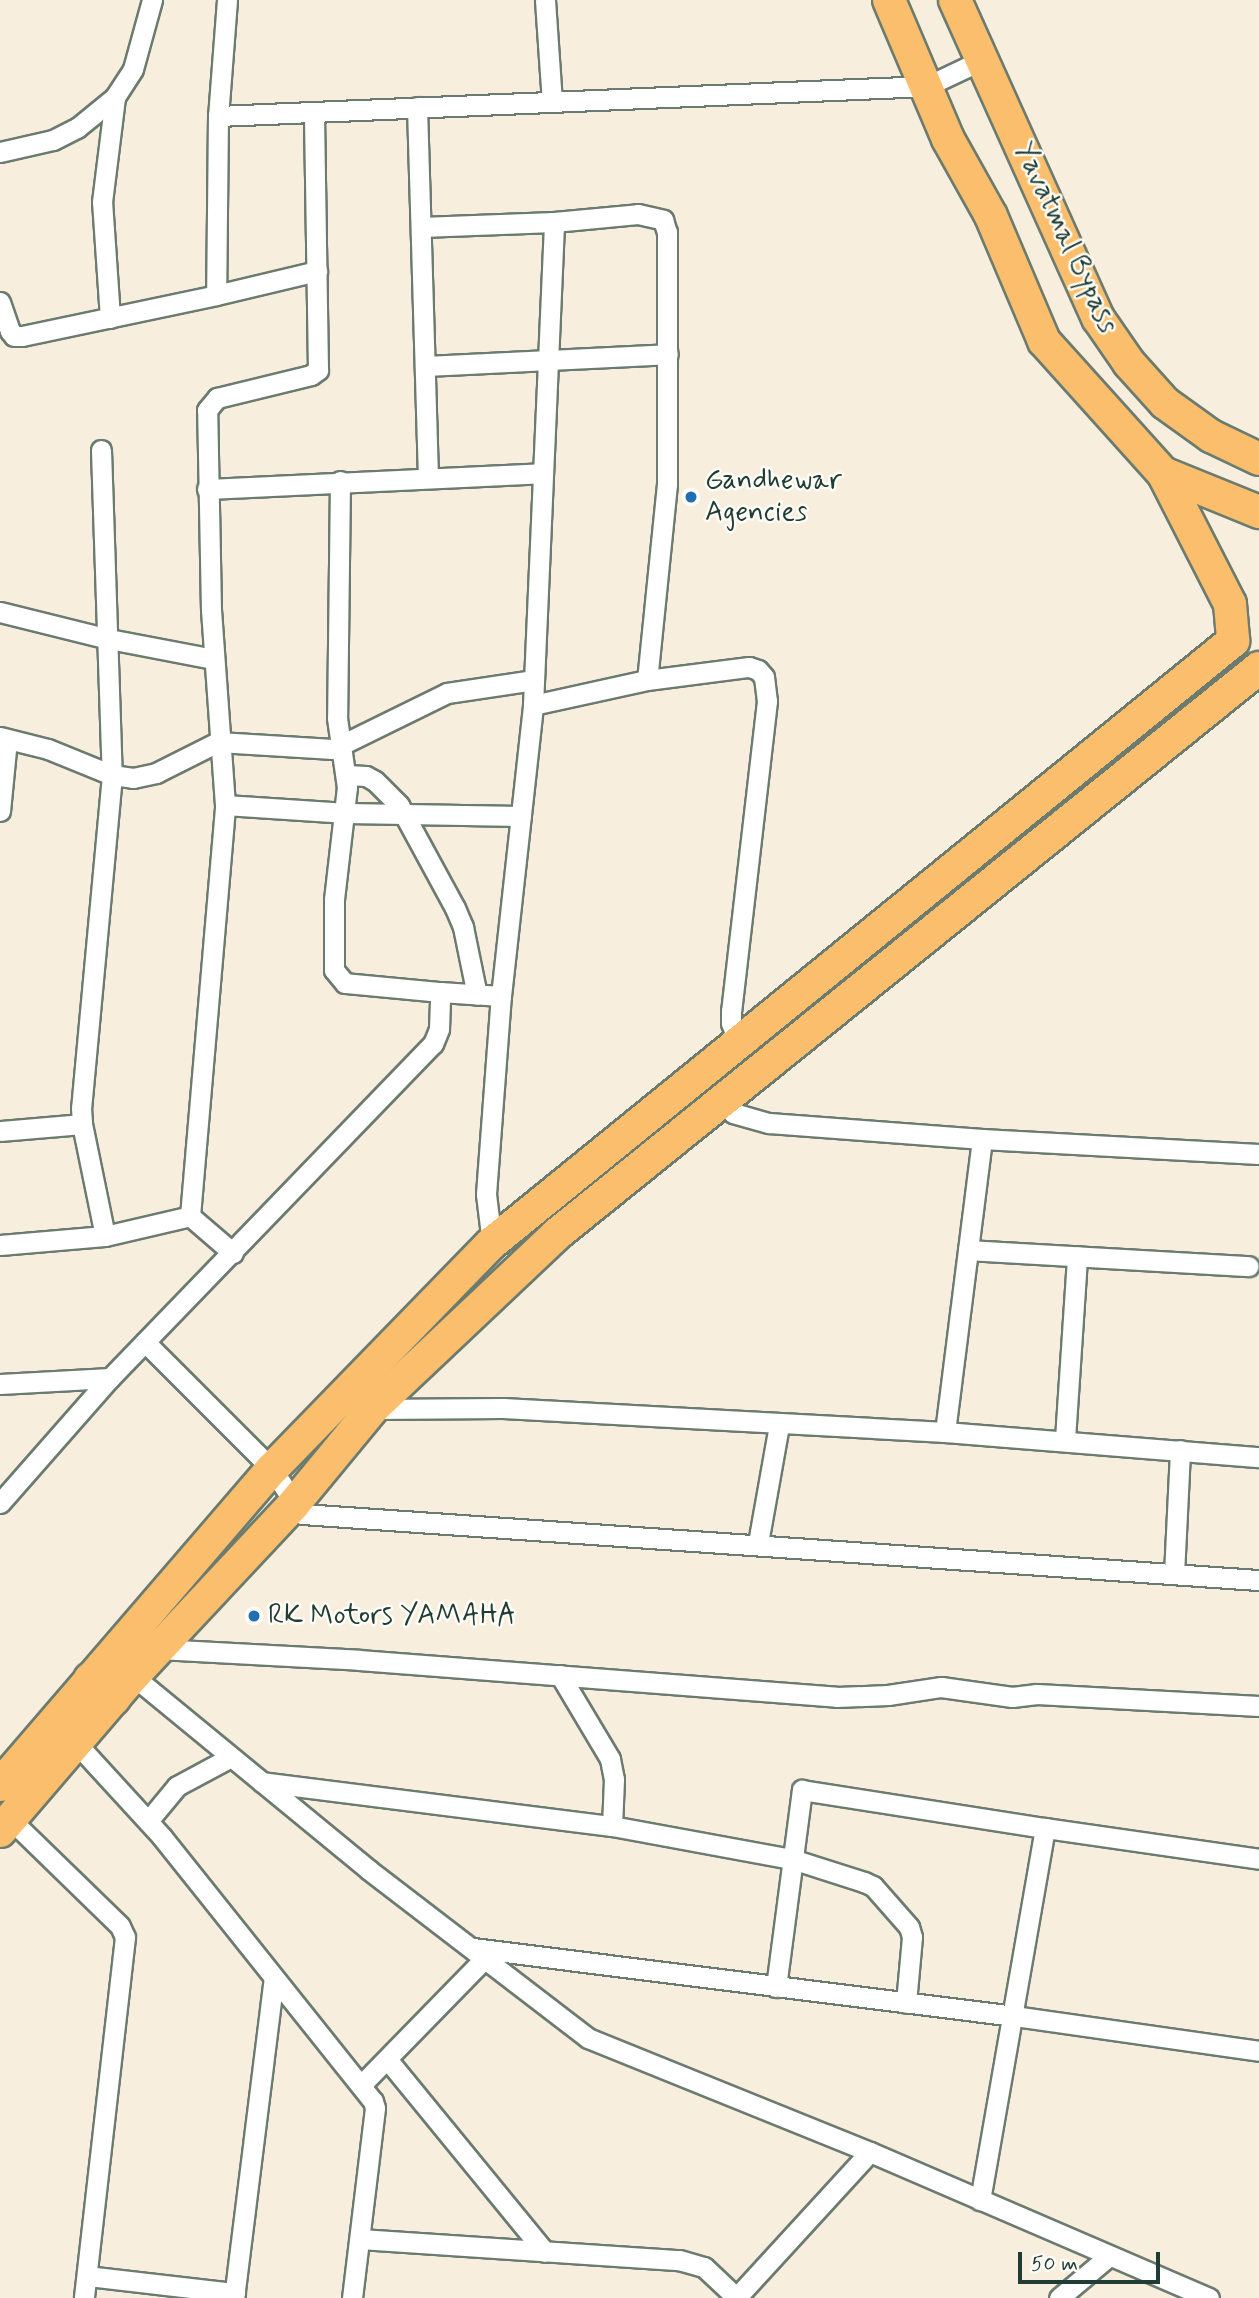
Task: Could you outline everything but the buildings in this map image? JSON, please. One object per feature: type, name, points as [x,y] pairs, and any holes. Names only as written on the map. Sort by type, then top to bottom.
[{"type":"main road","points":[[0,1785],[272,1469],[492,1243],[1233,641],[1230,604],[1163,472],[1044,341],[991,216],[948,139],[889,0]]},
{"type":"main road","name":"Yavatmal Bypass","points":[[955,0],[1098,318],[1129,363],[1165,404],[1211,436],[1259,459]]},
{"type":"main road","points":[[1163,472],[1259,512]]},
{"type":"main road","points":[[5,1825],[123,1688],[293,1504],[372,1409],[557,1234],[1259,668]]},
{"type":"main road","points":[[90,1679],[123,1688]]},
{"type":"street","points":[[0,152],[53,141],[77,128],[115,97],[133,69],[152,0]]},
{"type":"street","points":[[216,295],[218,116],[227,0]]},
{"type":"street","points":[[545,0],[552,102]]},
{"type":"street","points":[[218,116],[927,86],[982,60]]},
{"type":"street","points":[[110,318],[102,202],[115,97]]},
{"type":"street","points":[[417,107],[428,477]]},
{"type":"street","points":[[190,1216],[225,806],[218,742],[214,659],[207,489],[207,410],[210,403],[217,398],[311,375],[318,370],[314,111]]},
{"type":"street","points":[[421,228],[554,222],[638,214],[663,220],[667,232],[667,484],[647,680]]},
{"type":"street","points":[[492,1243],[486,1194],[501,996],[533,705],[554,222]]},
{"type":"street","points":[[0,302],[14,336],[110,318],[317,271]]},
{"type":"street","points":[[425,366],[668,354]]},
{"type":"street","points":[[102,450],[112,775],[82,1124],[105,1236]]},
{"type":"street","points":[[207,489],[543,473]]},
{"type":"street","points":[[340,481],[337,718],[346,775],[347,813],[334,900],[334,970],[345,982],[501,996]]},
{"type":"street","points":[[0,611],[109,639],[214,659]]},
{"type":"street","points":[[533,705],[647,680],[749,667],[758,670],[767,689],[731,1011],[731,1023],[739,1043]]},
{"type":"street","points":[[0,811],[3,738],[48,749],[112,775],[144,777],[218,742],[322,750],[341,746],[447,693],[534,680]]},
{"type":"street","points":[[346,775],[366,776],[375,781],[404,815],[463,927],[477,995]]},
{"type":"street","points":[[225,806],[404,815],[521,816]]},
{"type":"street","points":[[0,1503],[110,1378],[433,1044],[439,1029],[440,992]]},
{"type":"street","points":[[722,1101],[733,1113],[769,1123],[982,1139],[1259,1154]]},
{"type":"street","points":[[0,1131],[82,1124]]},
{"type":"street","points":[[945,1432],[982,1139]]},
{"type":"street","points":[[0,1245],[105,1236],[190,1216]]},
{"type":"street","points":[[190,1216],[233,1253]]},
{"type":"street","points":[[968,1250],[1249,1266]]},
{"type":"street","points":[[1065,1439],[1077,1256]]},
{"type":"street","points":[[145,1342],[272,1469],[302,1514],[1259,1580]]},
{"type":"street","points":[[0,1384],[110,1378]]},
{"type":"street","points":[[372,1409],[503,1408],[1065,1439],[1259,1457]]},
{"type":"street","points":[[758,1544],[779,1425]]},
{"type":"street","points":[[1174,1574],[1180,1450]]},
{"type":"street","points":[[159,1648],[837,1697],[888,1695],[941,1687],[1012,1697],[1037,1695],[1259,1706]]},
{"type":"street","points":[[560,1675],[610,1759],[614,1779],[612,1826]]},
{"type":"street","points":[[123,1688],[231,1756],[369,1870],[588,2038],[870,2152],[1209,2298]]},
{"type":"street","points":[[76,1743],[148,1821],[361,2085],[375,2108],[352,2298]]},
{"type":"street","points":[[148,1821],[177,1786],[231,1756]]},
{"type":"street","points":[[261,1782],[612,1826],[792,1859],[873,1886],[902,1916],[912,1937],[906,2003]]},
{"type":"street","points":[[776,1987],[802,1790],[1259,1859]]},
{"type":"street","points":[[5,1825],[120,1926],[125,1937],[84,2298]]},
{"type":"street","points":[[980,2200],[1045,1828]]},
{"type":"street","points":[[479,1953],[1014,2016],[1259,2051]]},
{"type":"street","points":[[361,2085],[479,1953]]},
{"type":"street","points":[[87,2276],[234,2296],[274,1978]]},
{"type":"street","points":[[387,2059],[545,2252]]},
{"type":"street","points":[[360,2239],[694,2263],[704,2267],[736,2298],[870,2152]]},
{"type":"street","points":[[1059,2298],[1109,2256]]},
{"type":"place","name":"Gandhewar Agencies","points":[[691,497]]},
{"type":"place","name":"RK Motors YAMAHA","points":[[254,1616]]}]
